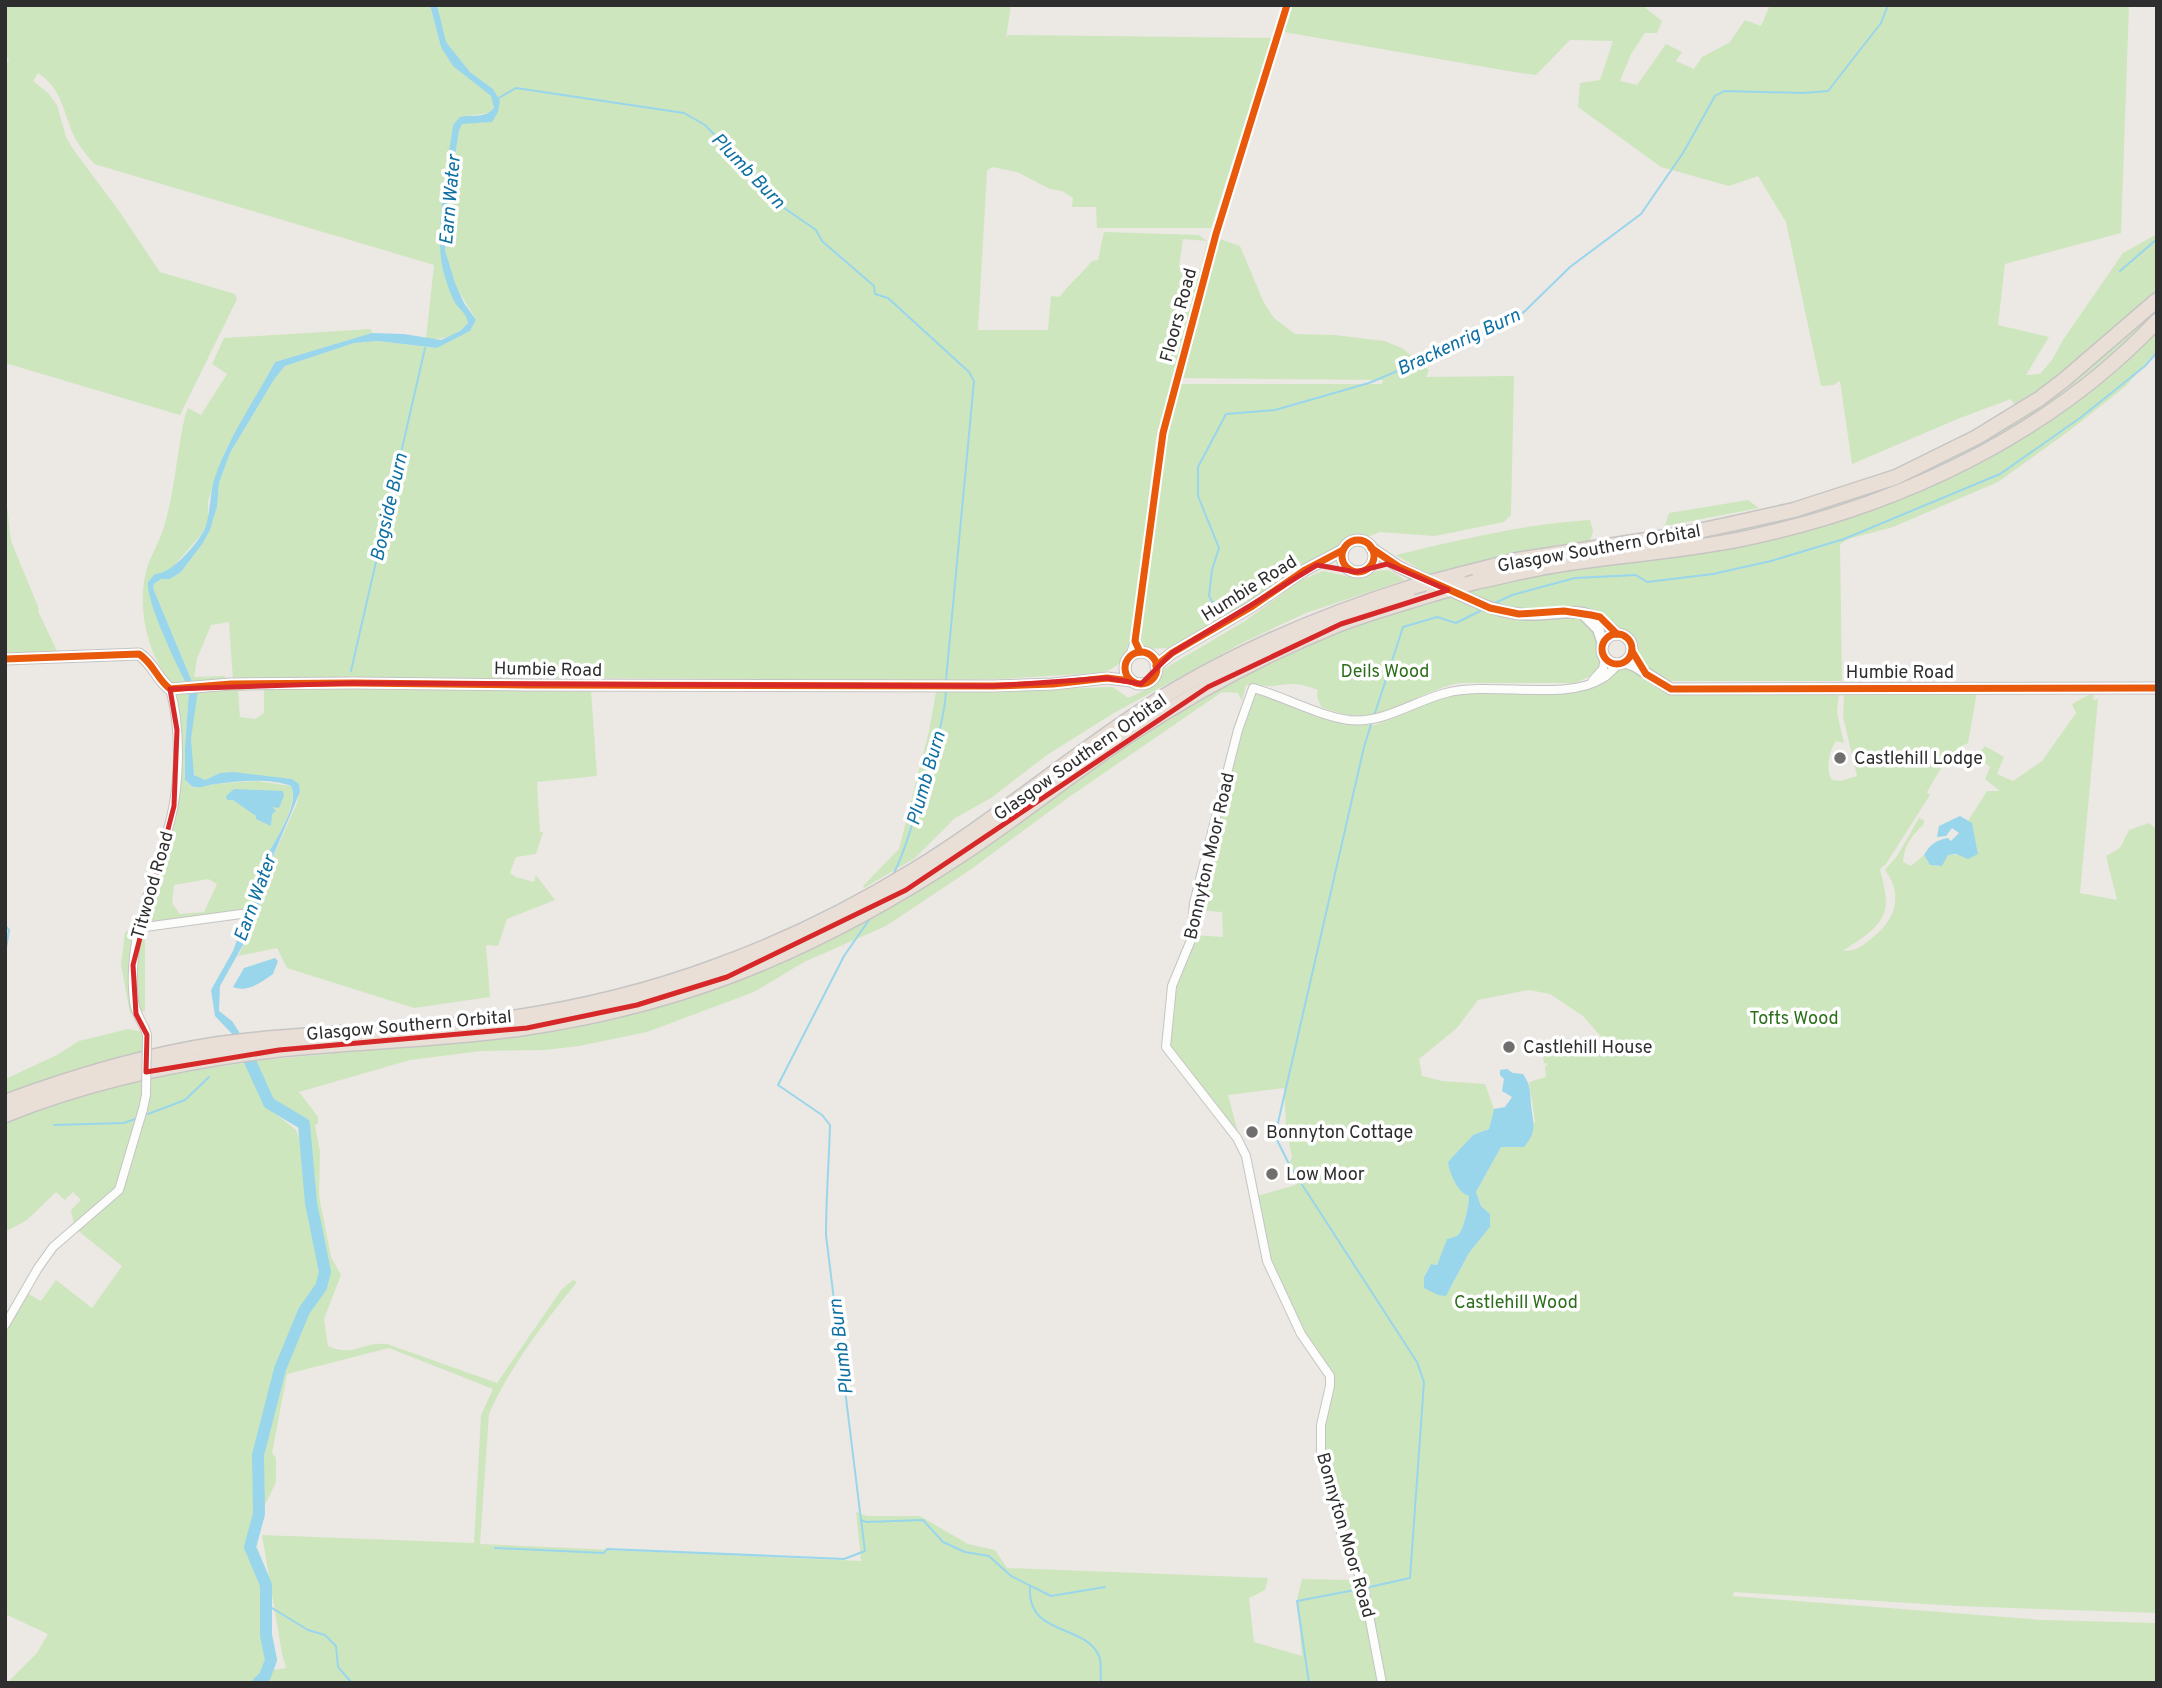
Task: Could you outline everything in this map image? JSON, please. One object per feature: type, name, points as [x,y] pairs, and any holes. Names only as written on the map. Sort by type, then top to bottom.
[{"type":"highway","name":"Glasgow Southern Orbital","points":[[5,1115],[61,1096],[268,1038],[458,1025],[539,1012],[628,993],[713,968],[841,911],[917,869],[1142,710],[1266,642],[1308,623],[1412,587],[1517,560],[1744,522],[1794,510],[1896,477],[1977,437],[2039,399],[2157,300]]},
{"type":"highway","name":"Glasgow Southern Orbital","points":[[5,1102],[109,1068],[161,1055],[279,1050],[527,1028],[637,1005],[727,977],[794,949],[867,913],[906,890],[972,848],[1133,733],[1208,687],[1270,654],[1329,629],[1475,582],[1562,564],[1743,539],[1845,512],[1907,490],[1978,455],[2053,408],[2113,361],[2157,321]]},
{"type":"street","name":"Floors Road","points":[[1136,657],[1135,641],[1163,433],[1216,234],[1287,5]]},
{"type":"street","points":[[1399,567],[1381,565],[1356,572],[1347,568],[1342,560],[1343,550],[1346,545],[1356,540],[1363,541],[1399,567],[1490,608],[1519,614],[1580,612],[1600,617],[1617,634],[1629,639],[1632,651],[1646,674]]},
{"type":"street","points":[[1365,570],[1373,560],[1371,548]]},
{"type":"street","name":"Humbie Road","points":[[1156,666],[1172,653],[1251,607],[1305,570],[1343,550]]},
{"type":"street","name":"Humbie Road","points":[[1317,565],[1330,564],[1347,568]]},
{"type":"street","points":[[1580,612],[1594,623],[1603,644],[1605,658],[1603,669],[1585,685]]},
{"type":"street","points":[[1603,644],[1608,636],[1617,634]]},
{"type":"street","points":[[1585,685],[1604,677],[1632,651]]},
{"type":"street","name":"Humbie Road","points":[[1136,657],[1172,653]]},
{"type":"street","points":[[5,659],[139,654],[149,660],[162,681],[176,689]]},
{"type":"street","points":[[1136,657],[1156,666],[1151,680],[1141,684],[1131,681],[1126,673],[1136,657]]},
{"type":"street","points":[[1107,678],[1136,657]]},
{"type":"street","name":"Humbie Road","points":[[1605,658],[1611,663],[1635,666],[1671,688],[2157,688]]},
{"type":"street","name":"Humbie Road","points":[[176,689],[200,686],[354,683],[993,686],[1053,684],[1107,678],[1131,681]]},
{"type":"street","name":"Bonnyton Moor Road","points":[[1382,1683],[1363,1584],[1345,1544],[1321,1455],[1321,1424],[1330,1386],[1329,1377],[1301,1334],[1267,1261],[1246,1156],[1237,1139],[1166,1047],[1172,986],[1191,940],[1194,903],[1238,730],[1253,688],[1325,714],[1351,720],[1370,720],[1450,692],[1477,688],[1552,689],[1585,685]]},
{"type":"street","name":"Titwood Road","points":[[5,1325],[53,1247],[119,1190],[143,1109],[146,1095],[147,1035],[136,1013],[133,965],[139,925],[174,806],[176,689]]},
{"type":"street","points":[[139,925],[145,927],[241,914]]},
{"type":"highlighted area","points":[[1387,564],[1448,590],[1341,624],[1208,687],[906,890],[727,977],[637,1005],[527,1028],[279,1050],[146,1072],[147,1035],[136,1014],[133,965],[174,806],[177,730],[170,689],[354,683],[993,686],[1107,678],[1141,684],[1172,653],[1317,565],[1356,572]]},
{"type":"green space","points":[[5,5],[430,5],[441,47],[492,96],[494,108],[490,113],[466,116],[453,125],[440,247],[454,301],[468,318],[468,323],[449,336],[426,339],[434,265],[94,164],[74,136],[57,93],[38,73],[33,81],[48,93],[57,105],[66,137],[73,149],[160,272],[235,294],[237,299],[180,415],[5,363],[5,68],[9,59],[5,57]]},
{"type":"green space","points":[[437,5],[1011,5],[1006,38],[1008,35],[1272,38],[1211,228],[1097,228],[1096,207],[1072,207],[1073,198],[1062,191],[1050,189],[1017,172],[992,167],[987,171],[978,330],[1048,330],[1051,296],[1060,297],[1092,261],[1098,260],[1104,232],[1199,235],[1207,241],[1208,251],[1156,439],[1133,624],[1127,649],[1120,662],[1107,671],[1097,673],[1000,679],[233,680],[229,622],[211,625],[197,659],[194,677],[225,676],[225,680],[193,684],[153,588],[154,584],[181,572],[203,543],[217,507],[219,483],[230,453],[275,378],[285,366],[354,343],[378,341],[437,348],[470,331],[476,320],[454,283],[445,250],[449,194],[462,123],[483,123],[498,112],[493,89],[470,72],[445,42]],"holes":[[[1183,239],[1207,241],[1201,269],[1179,267]]]},
{"type":"green space","points":[[1292,5],[1642,5],[1662,21],[1657,33],[1645,33],[1631,54],[1620,81],[1637,85],[1666,44],[1682,52],[1676,61],[1694,69],[1702,57],[1729,43],[1745,20],[1761,26],[1770,5],[2129,5],[2121,233],[2005,264],[1998,325],[2049,337],[2026,375],[2040,374],[2123,253],[2157,234],[2157,291],[2073,366],[2016,407],[2011,399],[1852,464],[1840,381],[1834,385],[1821,386],[1786,222],[1758,176],[1729,186],[1661,167],[1578,107],[1580,83],[1600,80],[1613,41],[1570,40],[1536,75],[1284,32]]},
{"type":"green space","points":[[1217,238],[1240,246],[1264,303],[1274,318],[1295,334],[1335,335],[1384,341],[1402,348],[1429,370],[1426,377],[1514,376],[1511,515],[1504,522],[1435,536],[1380,532],[1367,537],[1351,537],[1336,550],[1304,564],[1202,631],[1168,648],[1146,649],[1140,644],[1138,634],[1164,447],[1180,384],[1382,384],[1383,380],[1180,378]]},
{"type":"green space","points":[[2157,305],[2157,311],[2118,347],[2036,412],[1992,440],[1900,486],[1850,505],[1764,529],[1656,548],[1511,566],[1713,533],[1977,442]]},
{"type":"green space","points":[[2157,327],[2157,350],[2126,386],[1998,482],[1893,527],[1848,539],[1840,544],[1842,681],[1668,681],[1655,675],[1646,666],[1631,636],[1596,610],[1581,606],[1522,609],[1486,602],[1464,593],[1513,580],[1599,564],[1701,550],[1959,471]]},
{"type":"green space","points":[[371,329],[372,333],[275,362],[225,451],[208,501],[208,520],[202,534],[171,569],[148,582],[187,685],[173,685],[156,660],[150,645],[144,614],[144,583],[168,510],[188,408],[201,415],[227,374],[212,364],[224,338]]},
{"type":"green space","points":[[5,489],[11,541],[38,611],[58,653],[5,656]]},
{"type":"green space","points":[[1748,500],[1759,508],[1665,526],[1669,513]]},
{"type":"green space","points":[[1590,520],[1593,531],[1590,541],[1515,553],[1428,574],[1396,555],[1516,529]]},
{"type":"green space","points":[[1389,570],[1405,580],[1306,613],[1244,642],[1112,714],[1047,755],[991,798],[955,818],[915,858],[864,888],[899,849],[929,731],[936,692],[1113,687],[1128,698],[1154,686],[1164,669],[1245,621],[1301,580],[1323,571],[1356,578]]},
{"type":"green space","name":"Deils Wood","points":[[1453,596],[1475,608],[1490,612],[1576,615],[1593,630],[1602,667],[1591,676],[1575,683],[1460,683],[1435,690],[1389,710],[1365,716],[1348,715],[1321,707],[1318,690],[1301,685],[1246,685],[1242,701],[1238,693],[1222,692],[886,926],[804,962],[754,992],[647,1032],[579,1046],[545,1050],[481,1051],[410,1060],[299,1092],[318,1117],[318,1124],[315,1125],[320,1152],[319,1196],[331,1257],[341,1275],[324,1319],[328,1346],[351,1350],[387,1344],[497,1383],[562,1289],[573,1280],[577,1282],[517,1362],[489,1414],[480,1544],[861,1561],[856,1512],[867,1516],[920,1516],[968,1544],[995,1550],[1007,1568],[1268,1578],[1265,1590],[1249,1598],[1254,1642],[1302,1656],[1297,1599],[1302,1579],[1351,1580],[1363,1604],[1380,1683],[7,1683],[37,1653],[48,1634],[5,1614],[5,1323],[25,1292],[41,1301],[56,1280],[92,1308],[122,1266],[76,1229],[119,1196],[123,1188],[150,1077],[250,1062],[263,1099],[272,1111],[296,1130],[302,1144],[309,1223],[322,1274],[319,1285],[322,1288],[327,1274],[313,1202],[313,1159],[305,1122],[272,1101],[256,1061],[504,1036],[711,988],[1156,722],[1258,666],[1364,620]],"holes":[[[389,1348],[493,1389],[481,1415],[474,1543],[262,1535],[286,1668],[265,1671],[267,1662],[263,1637],[264,1594],[247,1546],[255,1517],[264,1507],[276,1482],[276,1458],[272,1453],[287,1374]]]},
{"type":"green space","points":[[1623,666],[1668,692],[1839,692],[1837,713],[1844,743],[1836,741],[1828,766],[1832,780],[1840,781],[1857,776],[1843,717],[1844,695],[1848,692],[1977,692],[1968,743],[1955,751],[1944,764],[1927,792],[1930,795],[1886,864],[1880,869],[1886,898],[1881,920],[1866,935],[1843,951],[1856,949],[1865,943],[1880,931],[1891,915],[1894,889],[1885,870],[1897,856],[1919,818],[1924,820],[1923,825],[1909,841],[1903,862],[1911,866],[1924,855],[1930,865],[1941,866],[1948,855],[1978,854],[1972,824],[1968,821],[1987,791],[2000,791],[1985,779],[1990,767],[1980,759],[1979,753],[1985,746],[2004,757],[1997,774],[2013,781],[2042,761],[2076,713],[2072,704],[2094,692],[2093,700],[2098,699],[2080,893],[2117,900],[2106,856],[2120,848],[2129,830],[2149,823],[2157,829],[2157,1613],[1957,1606],[1734,1592],[1733,1596],[2043,1620],[2157,1623],[2157,1683],[1385,1683],[1378,1647],[1323,1448],[1332,1381],[1304,1335],[1267,1254],[1257,1196],[1296,1185],[1285,1169],[1292,1158],[1286,1125],[1284,1088],[1228,1095],[1239,1136],[1169,1045],[1178,978],[1189,957],[1195,935],[1223,937],[1222,912],[1195,910],[1238,735],[1255,694],[1260,693],[1350,725],[1375,725],[1435,700],[1469,693],[1584,689]],"holes":[[[1529,990],[1550,994],[1583,1016],[1612,1049],[1568,1052],[1567,1047],[1542,1050],[1544,1063],[1548,1064],[1545,1067],[1546,1077],[1529,1082],[1535,1121],[1524,1147],[1501,1147],[1476,1192],[1481,1206],[1490,1214],[1490,1227],[1469,1253],[1450,1289],[1424,1276],[1431,1264],[1437,1265],[1447,1240],[1460,1232],[1467,1211],[1469,1196],[1455,1183],[1449,1162],[1473,1135],[1489,1129],[1494,1109],[1485,1084],[1442,1081],[1422,1076],[1419,1059],[1457,1028],[1478,1000]]]},
{"type":"green space","points":[[256,687],[257,690],[238,691],[240,717],[255,719],[264,713],[264,687],[591,690],[597,776],[537,782],[540,832],[543,832],[536,854],[516,857],[510,873],[534,882],[536,875],[555,900],[507,919],[498,946],[486,945],[490,997],[414,1008],[287,968],[277,948],[238,956],[257,920],[266,873],[297,803],[299,784],[292,779],[220,773],[205,780],[198,778],[191,761],[190,736],[198,690]]},
{"type":"green space","points":[[189,690],[185,780],[191,786],[195,788],[257,781],[291,786],[293,795],[287,817],[259,871],[250,913],[242,911],[149,924],[142,922],[175,820],[179,781],[177,696],[180,692]],"holes":[[[208,879],[217,884],[204,912],[180,914],[172,903],[174,885]]]},
{"type":"green space","points":[[134,928],[145,932],[145,1011],[130,1013],[121,965],[125,932]]},
{"type":"green space","points":[[128,1029],[143,1032],[144,1056],[5,1098],[5,1079],[57,1055],[79,1041]]},
{"type":"green space","points":[[143,1080],[142,1100],[117,1188],[74,1225],[71,1210],[81,1200],[73,1192],[65,1200],[56,1192],[27,1220],[5,1232],[5,1121]]},
{"type":"water","points":[[430,5],[437,5],[446,42],[470,72],[493,89],[500,101],[492,122],[462,124],[449,194],[445,250],[455,283],[476,320],[470,331],[437,348],[378,341],[354,343],[285,366],[275,378],[230,453],[219,483],[217,507],[203,543],[181,572],[154,584],[153,588],[193,684],[187,685],[157,618],[148,582],[155,574],[168,570],[181,559],[202,534],[207,522],[213,484],[221,462],[275,362],[372,333],[404,334],[441,340],[460,331],[468,323],[454,301],[442,265],[440,233],[443,195],[453,125],[460,117],[482,115],[494,108],[491,96],[453,66],[441,47]]},
{"type":"water","points":[[189,690],[198,690],[191,739],[194,775],[205,780],[220,773],[234,772],[292,779],[299,784],[300,792],[266,873],[257,920],[220,986],[219,1011],[232,1021],[241,1035],[234,1036],[215,1016],[211,990],[233,951],[252,907],[259,872],[288,817],[293,795],[291,786],[273,782],[244,781],[196,787],[185,780]]},
{"type":"water","points":[[234,789],[283,791],[284,796],[279,808],[272,807],[276,811],[272,814],[271,826],[256,819],[256,816],[233,800],[227,800],[226,796]]},
{"type":"water","points":[[1960,816],[1972,823],[1978,854],[1968,859],[1956,854],[1948,855],[1942,866],[1930,865],[1924,855],[1929,848],[1940,840],[1948,838],[1951,841],[1959,833],[1952,828],[1946,836],[1937,837],[1939,826]]},
{"type":"water","points":[[275,958],[278,961],[269,977],[249,988],[233,987],[244,968]]},
{"type":"water","points":[[1507,1069],[1523,1074],[1527,1082],[1533,1132],[1524,1147],[1501,1147],[1476,1192],[1481,1206],[1490,1214],[1490,1227],[1469,1253],[1446,1296],[1438,1295],[1424,1288],[1424,1277],[1431,1264],[1437,1265],[1447,1239],[1460,1232],[1469,1200],[1469,1196],[1461,1191],[1455,1182],[1448,1162],[1473,1135],[1489,1129],[1494,1109],[1505,1107],[1512,1097],[1502,1091],[1504,1079],[1500,1070]]},
{"type":"waterway","name":"Brackenrig Burn","points":[[1218,612],[1209,596],[1212,570],[1219,548],[1198,496],[1198,467],[1226,414],[1275,410],[1369,383],[1524,312],[1570,267],[1641,214],[1683,153],[1715,96],[1724,91],[1828,91],[1881,23],[1888,5]]},
{"type":"waterway","name":"Plumb Burn","points":[[497,99],[516,88],[684,113],[705,125],[770,188],[777,203],[816,230],[822,241],[874,286],[875,294],[888,298],[969,372],[974,381],[946,680]]},
{"type":"waterway","points":[[2120,271],[2157,239]]},
{"type":"waterway","name":"Bogside Burn","points":[[351,671],[425,348]]},
{"type":"waterway","points":[[1495,603],[1512,595],[1575,578],[1636,575],[1647,582],[1713,574],[1771,561],[1844,539],[2000,474],[2080,418],[2145,366],[2157,352]]},
{"type":"waterway","points":[[1374,716],[1403,627],[1437,617],[1456,623],[1484,609]]},
{"type":"waterway","name":"Plumb Burn","points":[[893,875],[907,841],[935,747],[946,689]]},
{"type":"waterway","points":[[1365,1588],[1410,1578],[1424,1382],[1417,1362],[1290,1166],[1275,1136],[1372,721]]},
{"type":"waterway","name":"Plumb Burn","points":[[871,917],[844,956],[778,1085],[822,1115],[830,1125],[826,1235],[861,1520],[923,1520],[943,1542],[965,1552],[989,1556],[1011,1576],[1051,1596],[1105,1587]]},
{"type":"waterway","points":[[5,925],[9,930],[5,954]]},
{"type":"waterway","name":"Earn Water","points":[[244,1048],[269,1103],[304,1124],[311,1203],[325,1272],[321,1287],[304,1311],[280,1369],[258,1455],[259,1514],[250,1547],[266,1585],[266,1635],[271,1660],[265,1676],[258,1683]]},
{"type":"waterway","points":[[148,1114],[185,1100],[209,1077]]},
{"type":"waterway","points":[[54,1125],[124,1123],[135,1119]]},
{"type":"waterway","points":[[495,1548],[604,1553],[607,1549],[844,1559],[865,1551],[861,1520]]},
{"type":"waterway","name":"Plumb Burn","points":[[1030,1587],[1032,1603],[1038,1614],[1047,1622],[1082,1638],[1092,1646],[1100,1659],[1101,1683]]},
{"type":"waterway","points":[[1309,1683],[1297,1601],[1360,1589]]},
{"type":"waterway","points":[[267,1605],[308,1630],[325,1635],[336,1646],[338,1667],[352,1683]]},
{"type":"cycle path","points":[[1140,652],[1135,641],[1163,433],[1216,234],[1287,5]]},
{"type":"cycle path","points":[[1358,540],[1369,545],[1374,556],[1369,567],[1358,572],[1347,567],[1342,556],[1347,545],[1358,540]]},
{"type":"cycle path","points":[[1371,548],[1399,567],[1490,608],[1519,614],[1564,611],[1591,615],[1600,617],[1617,634]]},
{"type":"cycle path","points":[[1156,666],[1172,653],[1251,607],[1305,570],[1343,550]]},
{"type":"cycle path","points":[[1617,634],[1628,638],[1632,649],[1628,660],[1617,664],[1606,660],[1602,649],[1606,638],[1617,634]]},
{"type":"cycle path","points":[[1632,651],[1646,674],[1671,689],[2157,688]]},
{"type":"cycle path","points":[[1141,652],[1152,657],[1157,668],[1152,679],[1141,684],[1130,679],[1125,668],[1130,657],[1141,652]]},
{"type":"cycle path","points":[[5,659],[139,654],[170,689],[231,684],[993,686],[1053,684],[1107,678],[1131,681]]},
{"type":"place","name":"Castlehill Lodge","points":[[1840,758]]},
{"type":"place","name":"Castlehill House","points":[[1509,1047]]},
{"type":"place","name":"Bonnyton Cottage","points":[[1252,1132]]},
{"type":"place","name":"Low Moor","points":[[1272,1174]]},
{"type":"park label","name":"Tofts Wood","points":[[1794,1018]]},
{"type":"park label","name":"Castlehill Wood","points":[[1516,1302]]}]
